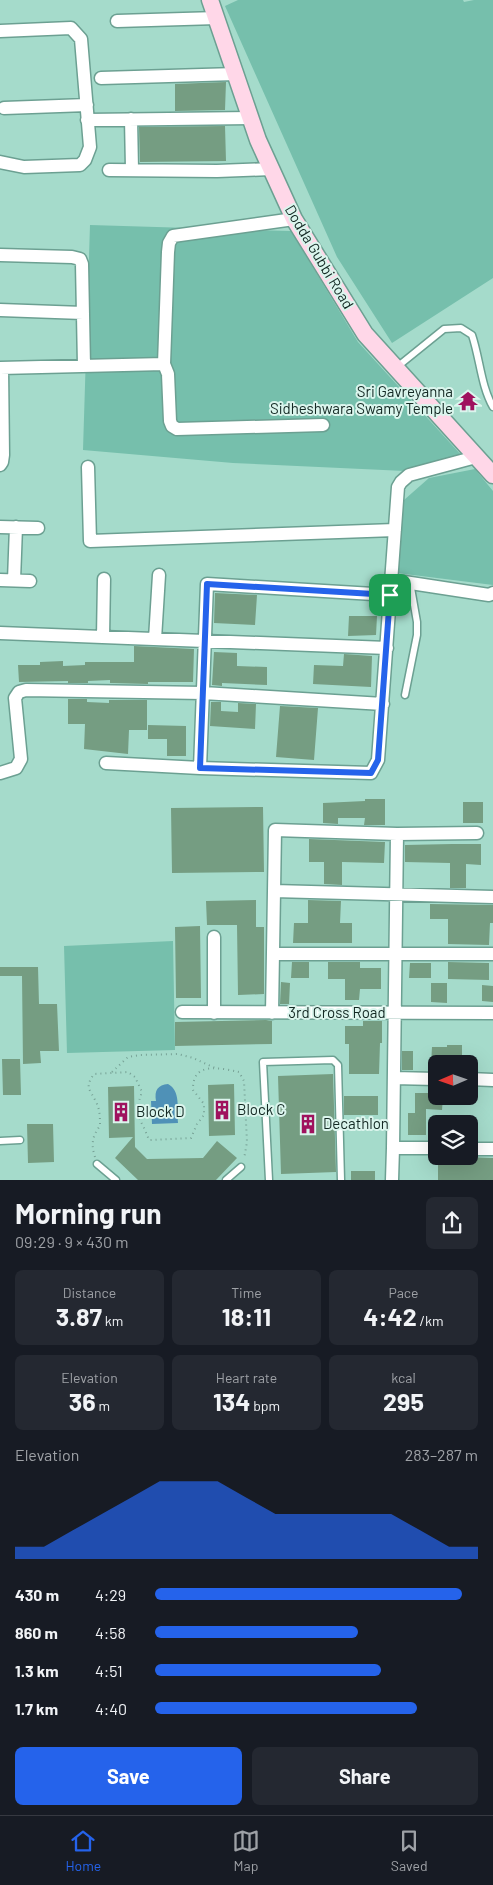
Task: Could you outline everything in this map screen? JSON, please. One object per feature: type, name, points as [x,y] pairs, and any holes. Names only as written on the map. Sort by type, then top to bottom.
[{"type":"street","name":"Dodda Gubbi Road","points":[[210,0],[251,118],[271,169],[294,219],[365,334],[493,476]]},
{"type":"street","points":[[117,21],[217,18]]},
{"type":"street","points":[[0,31],[71,28],[77,33],[81,39],[90,147],[85,160],[80,165],[24,167],[0,162]]},
{"type":"street","points":[[101,78],[236,74]]},
{"type":"street","points":[[4,108],[87,105]]},
{"type":"street","points":[[87,120],[251,118]]},
{"type":"street","points":[[131,119],[132,169]]},
{"type":"street","points":[[109,170],[217,171],[271,169]]},
{"type":"street","points":[[294,219],[173,236],[169,243],[168,252],[164,364],[168,374],[170,421],[177,430],[323,425]]},
{"type":"street","points":[[0,255],[80,258],[82,264],[84,366]]},
{"type":"street","points":[[0,310],[83,312]]},
{"type":"street","points":[[0,465],[3,455],[1,368],[164,364]]},
{"type":"street","points":[[106,763],[371,773],[378,760],[398,487],[409,476],[476,457]]},
{"type":"street","points":[[88,467],[90,541],[395,530]]},
{"type":"street","points":[[0,526],[38,528]]},
{"type":"street","points":[[14,580],[16,527]]},
{"type":"street","points":[[155,639],[159,575]]},
{"type":"street","points":[[103,637],[104,579]]},
{"type":"street","points":[[0,580],[30,581]]},
{"type":"street","points":[[391,580],[489,595],[493,593]]},
{"type":"street","points":[[200,768],[207,584],[390,595]]},
{"type":"street","points":[[0,633],[387,648]]},
{"type":"street","points":[[0,773],[16,768],[21,759],[15,698],[19,692],[26,690],[203,693],[383,704]]},
{"type":"street","points":[[272,1013],[275,830],[396,834],[477,832]]},
{"type":"street","points":[[392,1180],[396,834]]},
{"type":"street","points":[[274,891],[493,897]]},
{"type":"street","points":[[214,937],[214,1013]]},
{"type":"street","points":[[273,954],[493,954]]},
{"type":"street","name":"3rd Cross Road","points":[[182,1012],[493,1013]]},
{"type":"street","points":[[394,1078],[428,1079]]},
{"type":"street","points":[[478,1080],[493,1080]]},
{"type":"street","points":[[393,1148],[428,1148]]},
{"type":"street","points":[[478,1149],[493,1149]]},
{"type":"lane","points":[[396,368],[444,329],[461,328],[472,335],[479,355],[487,396],[493,407]]},
{"type":"lane","points":[[405,695],[417,622],[410,582]]},
{"type":"lane","points":[[268,1180],[263,1062],[333,1060],[338,1065],[341,1180]]},
{"type":"lane","points":[[0,1141],[20,1140]]},
{"type":"lane","points":[[97,1164],[116,1180]]},
{"type":"lane","points":[[226,1180],[241,1167]]},
{"type":"path","points":[[112,1072],[128,1057],[161,1054],[178,1054],[216,1068],[239,1072],[244,1081],[247,1142],[246,1154],[241,1167]]},
{"type":"path","points":[[97,1164],[92,1148],[94,1134],[100,1126],[99,1113],[97,1102],[89,1093],[88,1082],[94,1074],[128,1072],[135,1077],[142,1092],[137,1105],[138,1120],[144,1125],[149,1140],[191,1138],[197,1124],[204,1115],[204,1104],[193,1090],[195,1076],[200,1071],[216,1068]]},
{"type":"green space","points":[[238,0],[463,0],[464,2],[493,0],[493,278],[392,343],[337,257],[225,6]]},
{"type":"green space","points":[[90,225],[291,231],[358,342],[463,457],[405,471],[233,463],[83,450]]},
{"type":"green space","points":[[475,469],[493,491],[493,585],[397,573],[404,500],[429,478]]},
{"type":"green space","points":[[173,941],[175,1050],[67,1053],[64,946]]},
{"type":"water","points":[[168,1084],[177,1096],[178,1123],[152,1124],[151,1101],[156,1101],[156,1091],[159,1087]]},
{"type":"building","points":[[226,82],[225,110],[175,111],[175,84]]},
{"type":"building","points":[[225,126],[226,161],[140,162],[139,127]]},
{"type":"building","points":[[215,593],[257,595],[255,625],[214,623]]},
{"type":"building","points":[[349,616],[377,616],[376,635],[348,636]]},
{"type":"building","points":[[134,646],[194,649],[193,682],[148,682],[148,684],[110,683],[110,680],[88,681],[88,683],[68,683],[68,681],[19,682],[18,665],[40,665],[40,662],[63,661],[63,666],[85,665],[85,662],[134,662]]},
{"type":"building","points":[[214,652],[237,653],[237,666],[267,667],[267,685],[222,683],[222,686],[212,685]]},
{"type":"building","points":[[344,654],[372,656],[371,687],[313,684],[314,665],[343,666]]},
{"type":"building","points":[[68,699],[87,699],[87,702],[109,703],[109,700],[147,700],[147,730],[129,730],[128,754],[84,749],[85,724],[68,724]]},
{"type":"building","points":[[211,702],[221,702],[221,711],[238,712],[238,703],[256,704],[255,729],[210,726]]},
{"type":"building","points":[[280,706],[318,708],[314,760],[276,757]]},
{"type":"building","points":[[148,725],[186,726],[186,756],[167,756],[167,739],[148,739]]},
{"type":"building","points":[[365,799],[385,799],[385,825],[364,825],[365,818],[338,818],[338,824],[323,823],[323,803],[365,801]]},
{"type":"building","points":[[463,802],[483,802],[483,823],[463,823]]},
{"type":"building","points":[[263,807],[264,872],[172,873],[171,808]]},
{"type":"building","points":[[309,839],[385,842],[384,863],[342,862],[342,885],[324,884],[324,862],[309,862]]},
{"type":"building","points":[[481,844],[481,865],[466,864],[466,888],[450,888],[450,863],[405,862],[405,845]]},
{"type":"building","points":[[256,900],[256,927],[264,927],[264,994],[238,995],[237,925],[207,925],[206,901]]},
{"type":"building","points":[[308,900],[341,901],[340,923],[352,923],[352,943],[293,943],[294,923],[308,923]]},
{"type":"building","points":[[430,904],[493,905],[493,923],[490,923],[489,945],[448,944],[448,919],[430,919]]},
{"type":"building","points":[[200,926],[201,998],[176,998],[175,927]]},
{"type":"building","points":[[292,962],[309,962],[309,978],[291,978]]},
{"type":"building","points":[[328,962],[360,962],[360,968],[381,968],[381,989],[360,989],[359,1000],[345,1000],[345,979],[328,979]]},
{"type":"building","points":[[448,962],[489,963],[489,980],[448,979]]},
{"type":"building","points":[[410,963],[431,963],[431,978],[409,978]]},
{"type":"building","points":[[0,967],[38,967],[39,1004],[57,1004],[59,1051],[40,1051],[41,1063],[23,1064],[22,976],[0,976]]},
{"type":"building","points":[[281,982],[290,983],[289,1004],[280,1004]]},
{"type":"building","points":[[431,983],[447,983],[447,1003],[431,1002]]},
{"type":"building","points":[[482,985],[493,986],[493,1002],[482,1001]]},
{"type":"building","points":[[272,1021],[272,1044],[175,1046],[175,1022]]},
{"type":"building","points":[[363,1021],[382,1021],[379,1074],[349,1074],[349,1044],[345,1044],[345,1026],[363,1026]]},
{"type":"building","points":[[447,1045],[462,1045],[462,1055],[432,1055],[432,1047],[447,1047]]},
{"type":"building","points":[[402,1051],[413,1051],[413,1070],[402,1070]]},
{"type":"building","points":[[2,1059],[20,1059],[21,1095],[3,1095]]},
{"type":"building","name":"Decathlon","points":[[333,1074],[336,1172],[281,1174],[278,1076]]},
{"type":"building","name":"Block C","points":[[234,1084],[235,1135],[209,1136],[208,1085]]},
{"type":"building","points":[[134,1086],[135,1147],[147,1159],[203,1158],[217,1141],[237,1158],[216,1180],[138,1180],[115,1158],[133,1137],[109,1138],[108,1087]]},
{"type":"building","points":[[415,1093],[428,1093],[428,1105],[442,1105],[442,1110],[426,1109],[426,1135],[408,1135],[408,1113],[415,1113]]},
{"type":"building","points":[[344,1096],[378,1096],[378,1115],[344,1115]]},
{"type":"building","points":[[27,1124],[53,1124],[54,1162],[28,1163]]},
{"type":"building","points":[[478,1157],[493,1158],[493,1180],[438,1180],[438,1165],[478,1165]]},
{"type":"building","points":[[351,1171],[375,1171],[375,1180],[351,1180]]},
{"type":"place","name":"Sri Gavreyanna Sidheshwara Swamy Temple","points":[[468,401]]},
{"type":"place","name":"Block C","points":[[222,1110]]},
{"type":"place","name":"Block D","points":[[121,1112]]},
{"type":"place","name":"Decathlon","points":[[308,1124]]},
{"type":"route","points":[[207,584],[390,595],[378,760],[371,773],[200,768],[207,584]]}]
